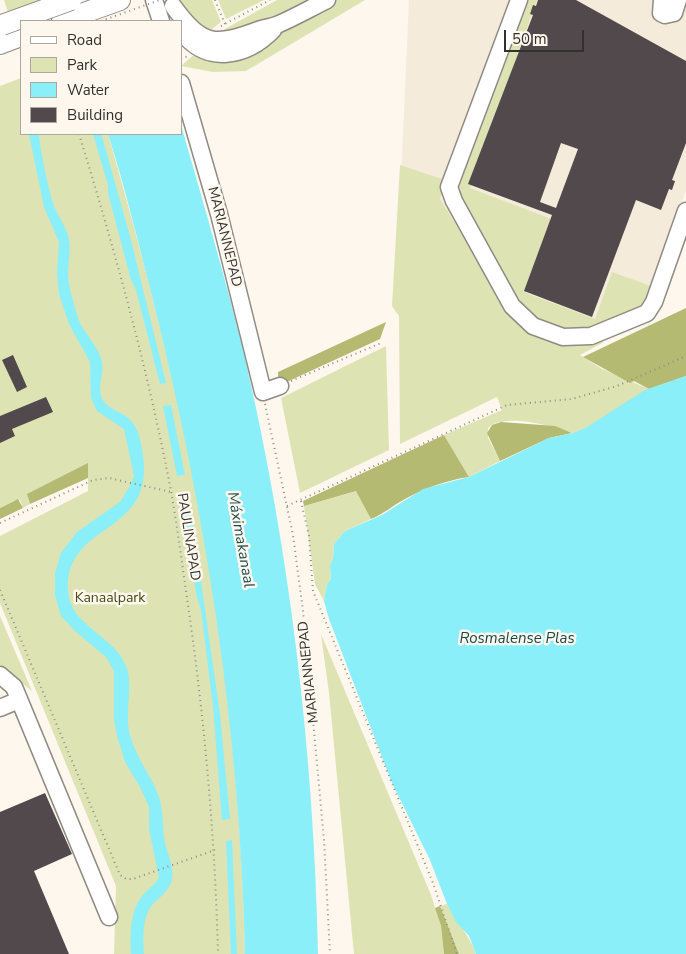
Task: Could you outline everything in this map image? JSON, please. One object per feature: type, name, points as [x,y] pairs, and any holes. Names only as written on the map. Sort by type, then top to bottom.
[{"type":"main road","points":[[33,20],[71,0]]},
{"type":"main road","points":[[65,20],[120,0]]},
{"type":"main road","points":[[6,34],[20,27]]},
{"type":"street","points":[[154,0],[161,20]]},
{"type":"street","points":[[170,7],[196,32],[211,39],[232,40],[278,25],[327,0]]},
{"type":"street","points":[[519,0],[449,187],[454,201],[512,306],[533,326],[546,332],[570,338],[591,336],[647,314],[654,302],[686,211]]},
{"type":"street","points":[[662,0],[661,13],[665,16],[674,13],[678,0]]},
{"type":"street","points":[[182,32],[192,43],[206,52],[228,55],[251,48],[278,25]]},
{"type":"street","name":"MARIANNEPAD","points":[[182,86],[219,214],[263,392]]},
{"type":"street","points":[[263,392],[280,386]]},
{"type":"street","points":[[0,675],[14,687],[109,917]]},
{"type":"street","points":[[0,708],[19,700]]},
{"type":"path","points":[[215,0],[225,24],[270,0]]},
{"type":"path","points":[[106,20],[170,7]]},
{"type":"path","name":"PAULINAPAD","points":[[79,135],[111,238],[145,372],[171,492],[203,715],[215,850],[218,954]]},
{"type":"path","points":[[280,386],[380,343]]},
{"type":"path","points":[[287,506],[507,405],[581,396],[617,386],[686,356]]},
{"type":"path","name":"MARIANNEPAD","points":[[263,392],[287,506],[303,611],[324,840],[330,954]]},
{"type":"path","points":[[0,523],[93,480],[108,478],[128,481],[171,492]]},
{"type":"path","points":[[301,501],[309,536],[313,591],[433,884],[457,954]]},
{"type":"path","points":[[0,590],[120,875],[126,879],[133,879],[215,850]]},
{"type":"shaded area","points":[[409,0],[686,0],[686,191],[642,312],[605,327],[469,274],[395,312]]},
{"type":"green space","points":[[4,0],[64,0],[71,20],[20,20],[20,49]]},
{"type":"green space","points":[[178,0],[212,0],[221,22],[207,33],[189,20]]},
{"type":"green space","points":[[218,0],[264,0],[226,19]]},
{"type":"green space","points":[[277,0],[316,0],[259,27],[214,35]]},
{"type":"green space","points":[[336,0],[365,0],[246,71],[213,72],[182,66],[197,52],[292,23]]},
{"type":"green space","points":[[525,0],[537,0],[470,188],[554,220],[526,293],[595,319],[612,272],[651,286],[642,307],[625,321],[568,333],[524,315],[454,190]]},
{"type":"green space","name":"Kanaalpark","points":[[20,78],[20,135],[108,135],[157,314],[188,450],[207,552],[224,666],[236,781],[245,954],[114,954],[116,886],[0,603],[0,536],[88,491],[88,464],[28,498],[30,504],[23,508],[20,500],[13,501],[0,508],[0,86]]},
{"type":"green space","points":[[400,165],[445,180],[440,199],[516,322],[547,339],[581,343],[604,342],[580,355],[602,369],[649,389],[588,427],[573,433],[530,422],[506,421],[496,423],[488,428],[488,438],[500,461],[469,477],[444,435],[502,410],[497,397],[400,444],[399,316],[392,306]]},
{"type":"green space","points":[[686,308],[686,376],[649,389],[634,381],[630,383],[583,357]]},
{"type":"green space","points":[[386,322],[380,339],[278,386],[278,372]]},
{"type":"green space","points":[[386,346],[389,450],[300,493],[281,398]]},
{"type":"green space","points":[[501,422],[555,426],[572,433],[549,438],[500,461],[487,433],[492,425]]},
{"type":"green space","points":[[444,435],[469,477],[444,482],[420,491],[371,519],[356,491],[304,506],[303,501]]},
{"type":"green space","points":[[88,463],[88,478],[30,504],[27,494]]},
{"type":"green space","points":[[357,491],[371,519],[345,531],[334,544],[333,559],[330,566],[331,579],[327,584],[324,601],[315,584],[304,506]]},
{"type":"green space","points":[[18,499],[23,508],[0,519],[0,508]]},
{"type":"green space","points":[[0,616],[32,691],[0,666]]},
{"type":"green space","points":[[321,634],[431,895],[441,926],[444,954],[354,954],[329,693]]},
{"type":"green space","points":[[447,904],[476,954],[459,954],[440,906]]},
{"type":"green space","points":[[440,906],[459,954],[444,954],[441,926],[435,908]]},
{"type":"water","name":"Máximakanaal","points":[[182,129],[245,358],[275,505],[297,654],[305,729],[316,879],[318,954],[245,954],[242,871],[228,705],[204,540],[189,458],[171,377],[120,174],[108,135],[182,135]]},
{"type":"water","points":[[29,135],[39,135],[52,200],[68,236],[70,248],[68,278],[70,290],[80,324],[94,345],[102,362],[100,390],[102,399],[109,407],[129,418],[136,427],[143,455],[143,482],[136,501],[123,516],[93,539],[80,552],[71,568],[68,591],[76,613],[112,646],[126,666],[129,682],[128,727],[130,735],[161,802],[164,838],[171,866],[172,879],[169,887],[152,905],[146,916],[143,935],[144,954],[131,954],[131,933],[132,918],[137,905],[142,896],[159,878],[149,829],[149,807],[125,762],[117,736],[114,720],[114,671],[106,657],[75,631],[61,616],[55,595],[55,573],[61,553],[77,532],[120,502],[134,476],[124,429],[97,411],[91,398],[90,362],[69,324],[59,294],[57,273],[59,242],[44,207]]},
{"type":"water","points":[[93,135],[101,135],[103,140],[131,240],[166,383],[160,384],[136,290],[131,280],[108,193],[108,185]]},
{"type":"water","name":"Rosmalense Plas","points":[[686,376],[686,954],[476,954],[469,936],[456,922],[447,904],[430,860],[392,783],[329,619],[324,601],[327,584],[331,579],[330,566],[333,559],[334,544],[345,531],[382,515],[423,489],[469,477],[549,438],[573,433],[587,427],[645,390]]},
{"type":"water","points":[[171,405],[185,475],[177,476],[163,406]]},
{"type":"water","points":[[189,498],[220,714],[230,819],[222,820],[213,707],[201,610],[197,598],[181,499]]},
{"type":"water","points":[[232,840],[237,954],[231,954],[226,841]]},
{"type":"pier","points":[[61,0],[136,0],[139,10],[111,20],[68,20]]},
{"type":"building","points":[[538,0],[576,0],[686,61],[686,143],[672,180],[675,181],[672,190],[669,189],[661,210],[636,200],[592,317],[524,291],[552,215],[468,184],[533,15],[530,14],[533,5],[536,6]],"holes":[[[561,143],[578,149],[556,208],[540,202]]]},
{"type":"building","points":[[13,355],[27,387],[17,392],[2,360]]},
{"type":"building","points":[[46,397],[53,412],[12,429],[15,436],[0,443],[0,416]]},
{"type":"building","points":[[45,793],[72,854],[34,871],[69,954],[0,954],[0,812]]}]
